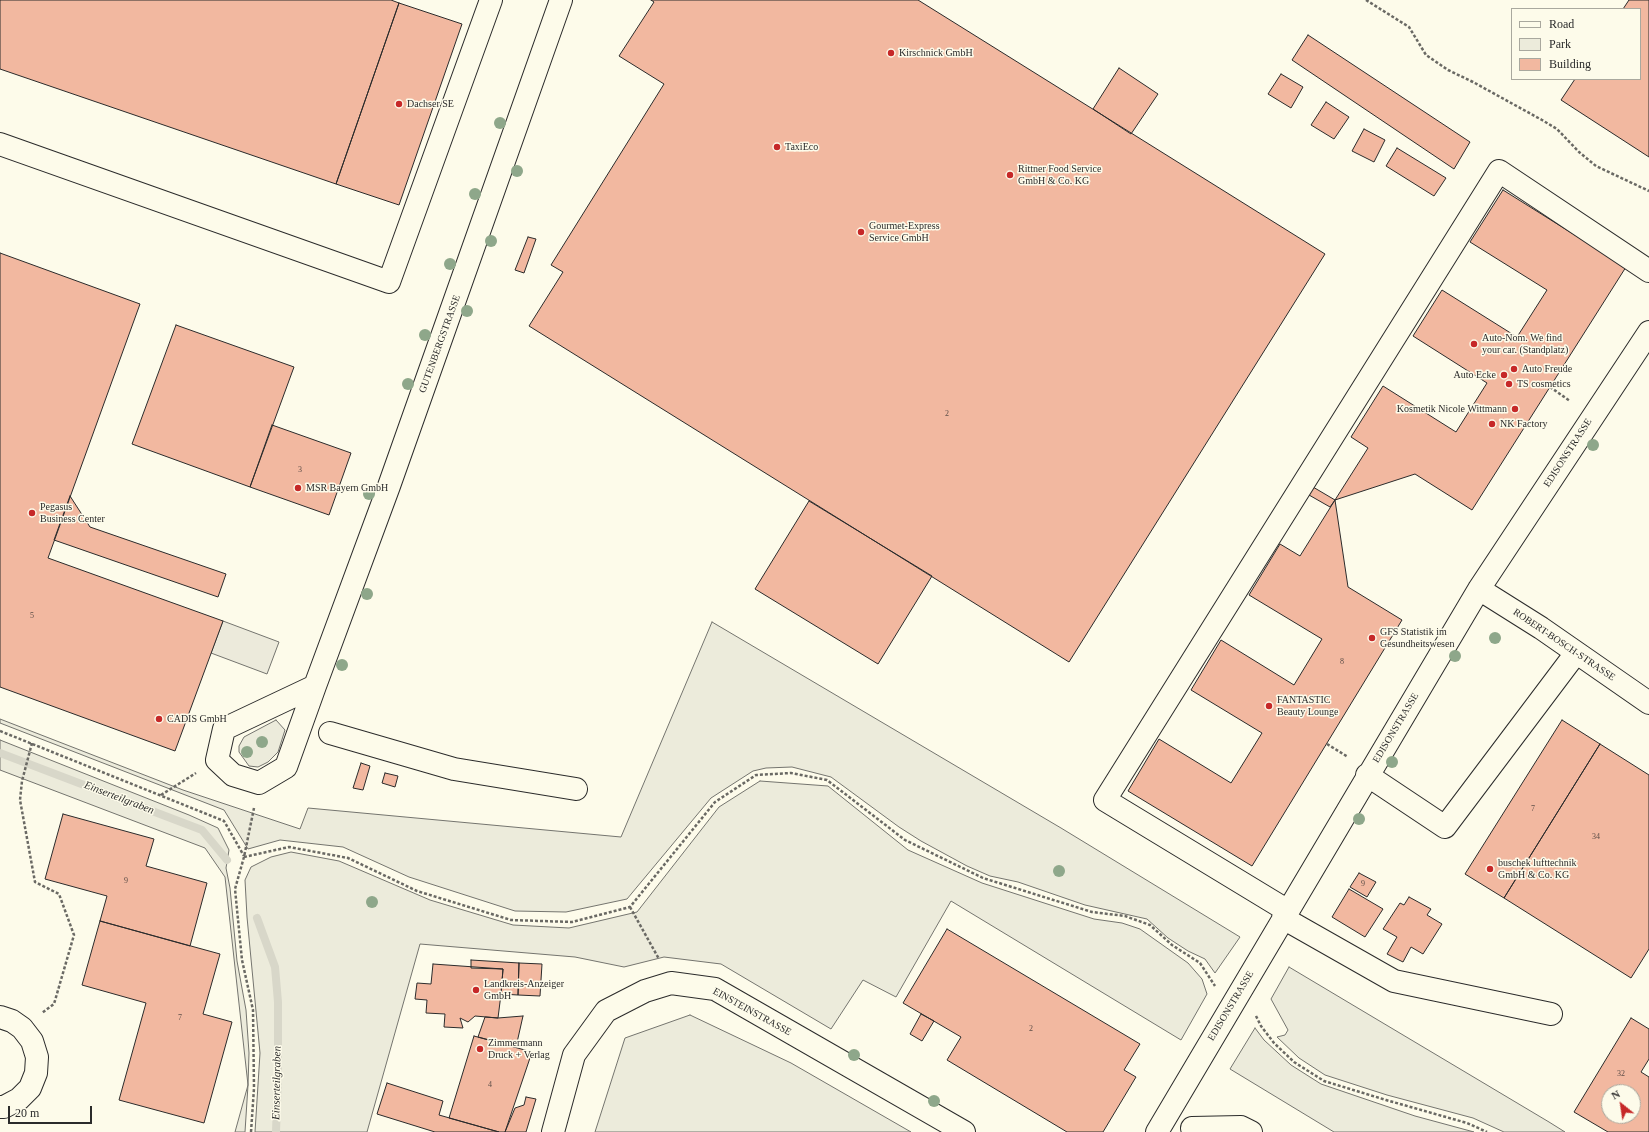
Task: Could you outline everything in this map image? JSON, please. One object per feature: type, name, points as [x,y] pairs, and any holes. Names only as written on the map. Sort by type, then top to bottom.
[{"type":"street","points":[[0,144],[389,282],[491,0]]},
{"type":"street","name":"GUTENBERGSTRASSE","points":[[259,783],[286,766],[392,479],[560,0]]},
{"type":"street","points":[[1551,1014],[1396,972],[1286,914],[1105,800],[1499,172],[1649,271]]},
{"type":"street","name":"EDISONSTRASSE","points":[[1160,1128],[1367,775],[1479,589],[1649,332]]},
{"type":"street","name":"ROBERT-BOSCH-STRASSE","points":[[1479,589],[1541,628],[1649,703]]},
{"type":"street","points":[[1367,775],[1445,827],[1576,653]]},
{"type":"street","points":[[259,783],[233,775],[217,760],[224,730],[315,686]]},
{"type":"street","points":[[330,733],[454,769],[576,789]]},
{"type":"street","name":"EINSTEINSTRASSE","points":[[554,1132],[574,1056],[606,1011],[645,991],[671,983],[715,989],[964,1132]]},
{"type":"street","points":[[0,1017],[12,1021],[22,1028],[32,1041],[37,1057],[36,1073],[30,1088],[19,1099],[0,1107]]},
{"type":"street","points":[[1160,1128],[1195,1130],[1241,1127],[1251,1132]]},
{"type":"path","points":[[1366,0],[1409,26],[1426,55],[1448,70],[1473,82],[1557,129],[1579,152],[1596,166],[1649,191]]},
{"type":"path","points":[[1550,387],[1570,401]]},
{"type":"path","points":[[0,730],[224,821],[244,857]]},
{"type":"path","points":[[22,1028],[54,1004],[74,935],[59,894],[35,882],[20,800],[22,781],[32,743]]},
{"type":"path","points":[[1327,744],[1348,757]]},
{"type":"path","points":[[161,795],[217,760]]},
{"type":"path","points":[[244,857],[289,847],[348,858],[418,890],[511,920],[572,922],[630,907],[715,802],[756,775],[791,773],[827,780],[905,840],[983,878],[1092,912],[1125,916],[1150,925],[1172,945],[1200,963],[1215,987],[1256,1016],[1261,1026],[1274,1043],[1294,1062],[1324,1081],[1467,1123],[1487,1132]]},
{"type":"path","points":[[251,1132],[254,1088],[253,1010],[242,960],[235,889],[244,857],[259,783]]},
{"type":"path","points":[[630,907],[671,983]]},
{"type":"green space","points":[[712,622],[1061,828],[1240,937],[1215,973],[1205,959],[1188,951],[1168,938],[1147,919],[1085,905],[1018,882],[990,876],[967,866],[921,841],[899,827],[831,777],[792,767],[766,768],[753,771],[711,798],[627,899],[566,912],[515,911],[409,877],[343,847],[280,840],[248,849],[224,810],[0,723],[0,719],[183,790],[300,829],[308,808],[621,837]]},
{"type":"green space","points":[[276,720],[285,730],[278,752],[268,762],[258,767],[249,766],[239,752],[239,746],[244,737]]},
{"type":"green space","points":[[0,740],[218,828],[229,850],[226,868],[230,888],[237,961],[246,1010],[249,1053],[248,1085],[225,877],[205,848],[0,770]]},
{"type":"green space","points":[[760,781],[828,786],[908,850],[982,883],[1094,919],[1122,923],[1140,929],[1188,963],[1202,979],[1207,994],[1181,1040],[951,901],[896,997],[863,980],[831,1029],[721,964],[664,957],[624,967],[575,957],[420,944],[367,1132],[255,1132],[260,1053],[247,917],[245,880],[251,867],[271,857],[291,852],[339,861],[430,900],[513,925],[569,928],[637,912],[719,807]]},
{"type":"green space","points":[[1289,967],[1565,1132],[1504,1132],[1473,1118],[1387,1095],[1325,1075],[1299,1058],[1277,1037],[1285,1035],[1288,1030],[1271,999]]},
{"type":"green space","points":[[690,1015],[791,1063],[911,1132],[595,1132],[625,1038]]},
{"type":"green space","points":[[1255,1028],[1264,1040],[1291,1065],[1321,1084],[1415,1116],[1474,1132],[1334,1132],[1230,1069]]},
{"type":"green space","points":[[248,1085],[245,1132],[235,1132]]},
{"type":"shaded area","points":[[223,621],[279,642],[267,674],[211,653]]},
{"type":"building","points":[[0,0],[391,0],[399,3],[336,184],[0,69]]},
{"type":"building","points":[[651,0],[918,0],[1325,254],[1069,662],[529,326],[563,272],[551,265],[664,84],[619,56],[654,2]]},
{"type":"building","points":[[1629,0],[1649,0],[1649,157],[1561,100],[1574,80],[1641,80],[1641,8],[1624,8]]},
{"type":"building","name":"Dachser SE","points":[[399,3],[462,24],[399,205],[336,184]]},
{"type":"building","points":[[1308,35],[1470,142],[1454,169],[1292,60]]},
{"type":"building","points":[[1119,68],[1158,94],[1131,134],[1093,109]]},
{"type":"building","points":[[1281,74],[1303,87],[1291,108],[1268,94]]},
{"type":"building","points":[[1326,102],[1349,117],[1334,139],[1311,125]]},
{"type":"building","points":[[1364,129],[1385,140],[1374,162],[1352,151]]},
{"type":"building","points":[[1397,148],[1446,178],[1434,196],[1386,166]]},
{"type":"building","points":[[1503,190],[1626,267],[1472,510],[1415,474],[1335,500],[1368,448],[1351,437],[1383,386],[1456,432],[1487,383],[1413,336],[1442,290],[1517,337],[1547,290],[1470,242]]},
{"type":"building","points":[[528,237],[536,239],[524,273],[515,270]]},
{"type":"building","name":"Pegasus Business Center","points":[[0,253],[140,304],[48,558],[223,621],[175,751],[0,687]]},
{"type":"building","points":[[176,325],[294,367],[250,487],[132,444]]},
{"type":"building","points":[[272,425],[351,453],[329,515],[250,487]]},
{"type":"building","points":[[1313,487],[1335,500],[1330,507],[1309,495]]},
{"type":"building","points":[[70,496],[90,527],[226,574],[218,597],[54,540]]},
{"type":"building","points":[[1335,500],[1348,587],[1402,620],[1252,866],[1128,791],[1159,739],[1231,783],[1262,733],[1191,690],[1221,640],[1294,685],[1322,639],[1249,595],[1280,544],[1300,556]]},
{"type":"building","points":[[809,501],[932,576],[878,664],[755,589]]},
{"type":"building","points":[[1562,720],[1600,744],[1504,898],[1465,874]]},
{"type":"building","points":[[1600,744],[1649,775],[1649,949],[1631,978],[1504,898]]},
{"type":"building","points":[[361,763],[370,766],[363,790],[353,788]]},
{"type":"building","points":[[385,773],[398,776],[395,787],[382,783]]},
{"type":"building","points":[[63,814],[154,839],[146,866],[207,883],[190,946],[100,921],[107,896],[45,879]]},
{"type":"building","points":[[1359,873],[1376,882],[1367,897],[1350,887]]},
{"type":"building","points":[[1349,889],[1383,909],[1365,937],[1332,917]]},
{"type":"building","points":[[1409,897],[1431,909],[1427,915],[1442,924],[1423,954],[1411,947],[1403,962],[1387,954],[1397,937],[1383,929],[1400,903],[1404,905]]},
{"type":"building","points":[[100,921],[220,954],[203,1014],[232,1022],[204,1123],[119,1100],[146,1003],[82,985]]},
{"type":"building","points":[[947,929],[1140,1044],[1124,1070],[1136,1077],[1103,1132],[1067,1132],[947,1060],[961,1037],[903,1003]]},
{"type":"building","points":[[471,960],[519,963],[518,995],[501,994],[503,969],[471,968]]},
{"type":"building","points":[[519,963],[542,964],[540,996],[518,995]]},
{"type":"building","points":[[433,964],[503,969],[498,1018],[475,1016],[468,1022],[460,1018],[463,1028],[444,1027],[445,1014],[426,1013],[427,1000],[415,999],[417,983],[431,984]]},
{"type":"building","points":[[921,1014],[934,1021],[922,1041],[910,1034]]},
{"type":"building","points":[[523,1016],[516,1047],[478,1037],[485,1017],[498,1018]]},
{"type":"building","points":[[1631,1018],[1649,1029],[1649,1059],[1641,1072],[1649,1077],[1649,1132],[1608,1132],[1574,1112]]},
{"type":"building","points":[[474,1036],[532,1052],[505,1132],[499,1132],[449,1118]]},
{"type":"building","points":[[387,1083],[443,1101],[439,1115],[499,1132],[435,1132],[377,1114]]},
{"type":"building","points":[[526,1097],[536,1099],[526,1132],[505,1132],[515,1108],[524,1105]]},
{"type":"waterway","name":"Einserteilgraben","points":[[0,753],[202,830],[227,860]]},
{"type":"waterway","name":"Einserteilgraben","points":[[257,918],[275,967],[278,1002],[276,1132]]},
{"type":"place","name":"Kirschnick GmbH","points":[[891,53]]},
{"type":"place","name":"Dachser SE","points":[[399,104]]},
{"type":"place","name":"TaxiEco","points":[[777,147]]},
{"type":"place","name":"Rittner Food Service GmbH & Co. KG","points":[[1010,175]]},
{"type":"place","name":"Gourmet-Express Service GmbH","points":[[861,232]]},
{"type":"place","name":"Auto-Nom. We find your car. (Standplatz)","points":[[1474,344]]},
{"type":"place","name":"Auto Freude","points":[[1514,369]]},
{"type":"place","name":"Auto Ecke","points":[[1504,375]]},
{"type":"place","name":"TS cosmetics","points":[[1509,384]]},
{"type":"place","name":"Kosmetik Nicole Wittmann","points":[[1515,409]]},
{"type":"place","name":"NK Factory","points":[[1492,424]]},
{"type":"place","name":"MSR Bayern GmbH","points":[[298,488]]},
{"type":"place","name":"Pegasus Business Center","points":[[32,513]]},
{"type":"place","name":"GFS Statistik im Gesundheitswesen","points":[[1372,638]]},
{"type":"place","name":"FANTASTIC Beauty Lounge","points":[[1269,706]]},
{"type":"place","name":"CADIS GmbH","points":[[159,719]]},
{"type":"place","name":"buschek lufttechnik GmbH & Co. KG","points":[[1490,869]]},
{"type":"place","name":"Landkreis-Anzeiger GmbH","points":[[476,990]]},
{"type":"place","name":"Zimmermann Druck + Verlag","points":[[480,1049]]}]
